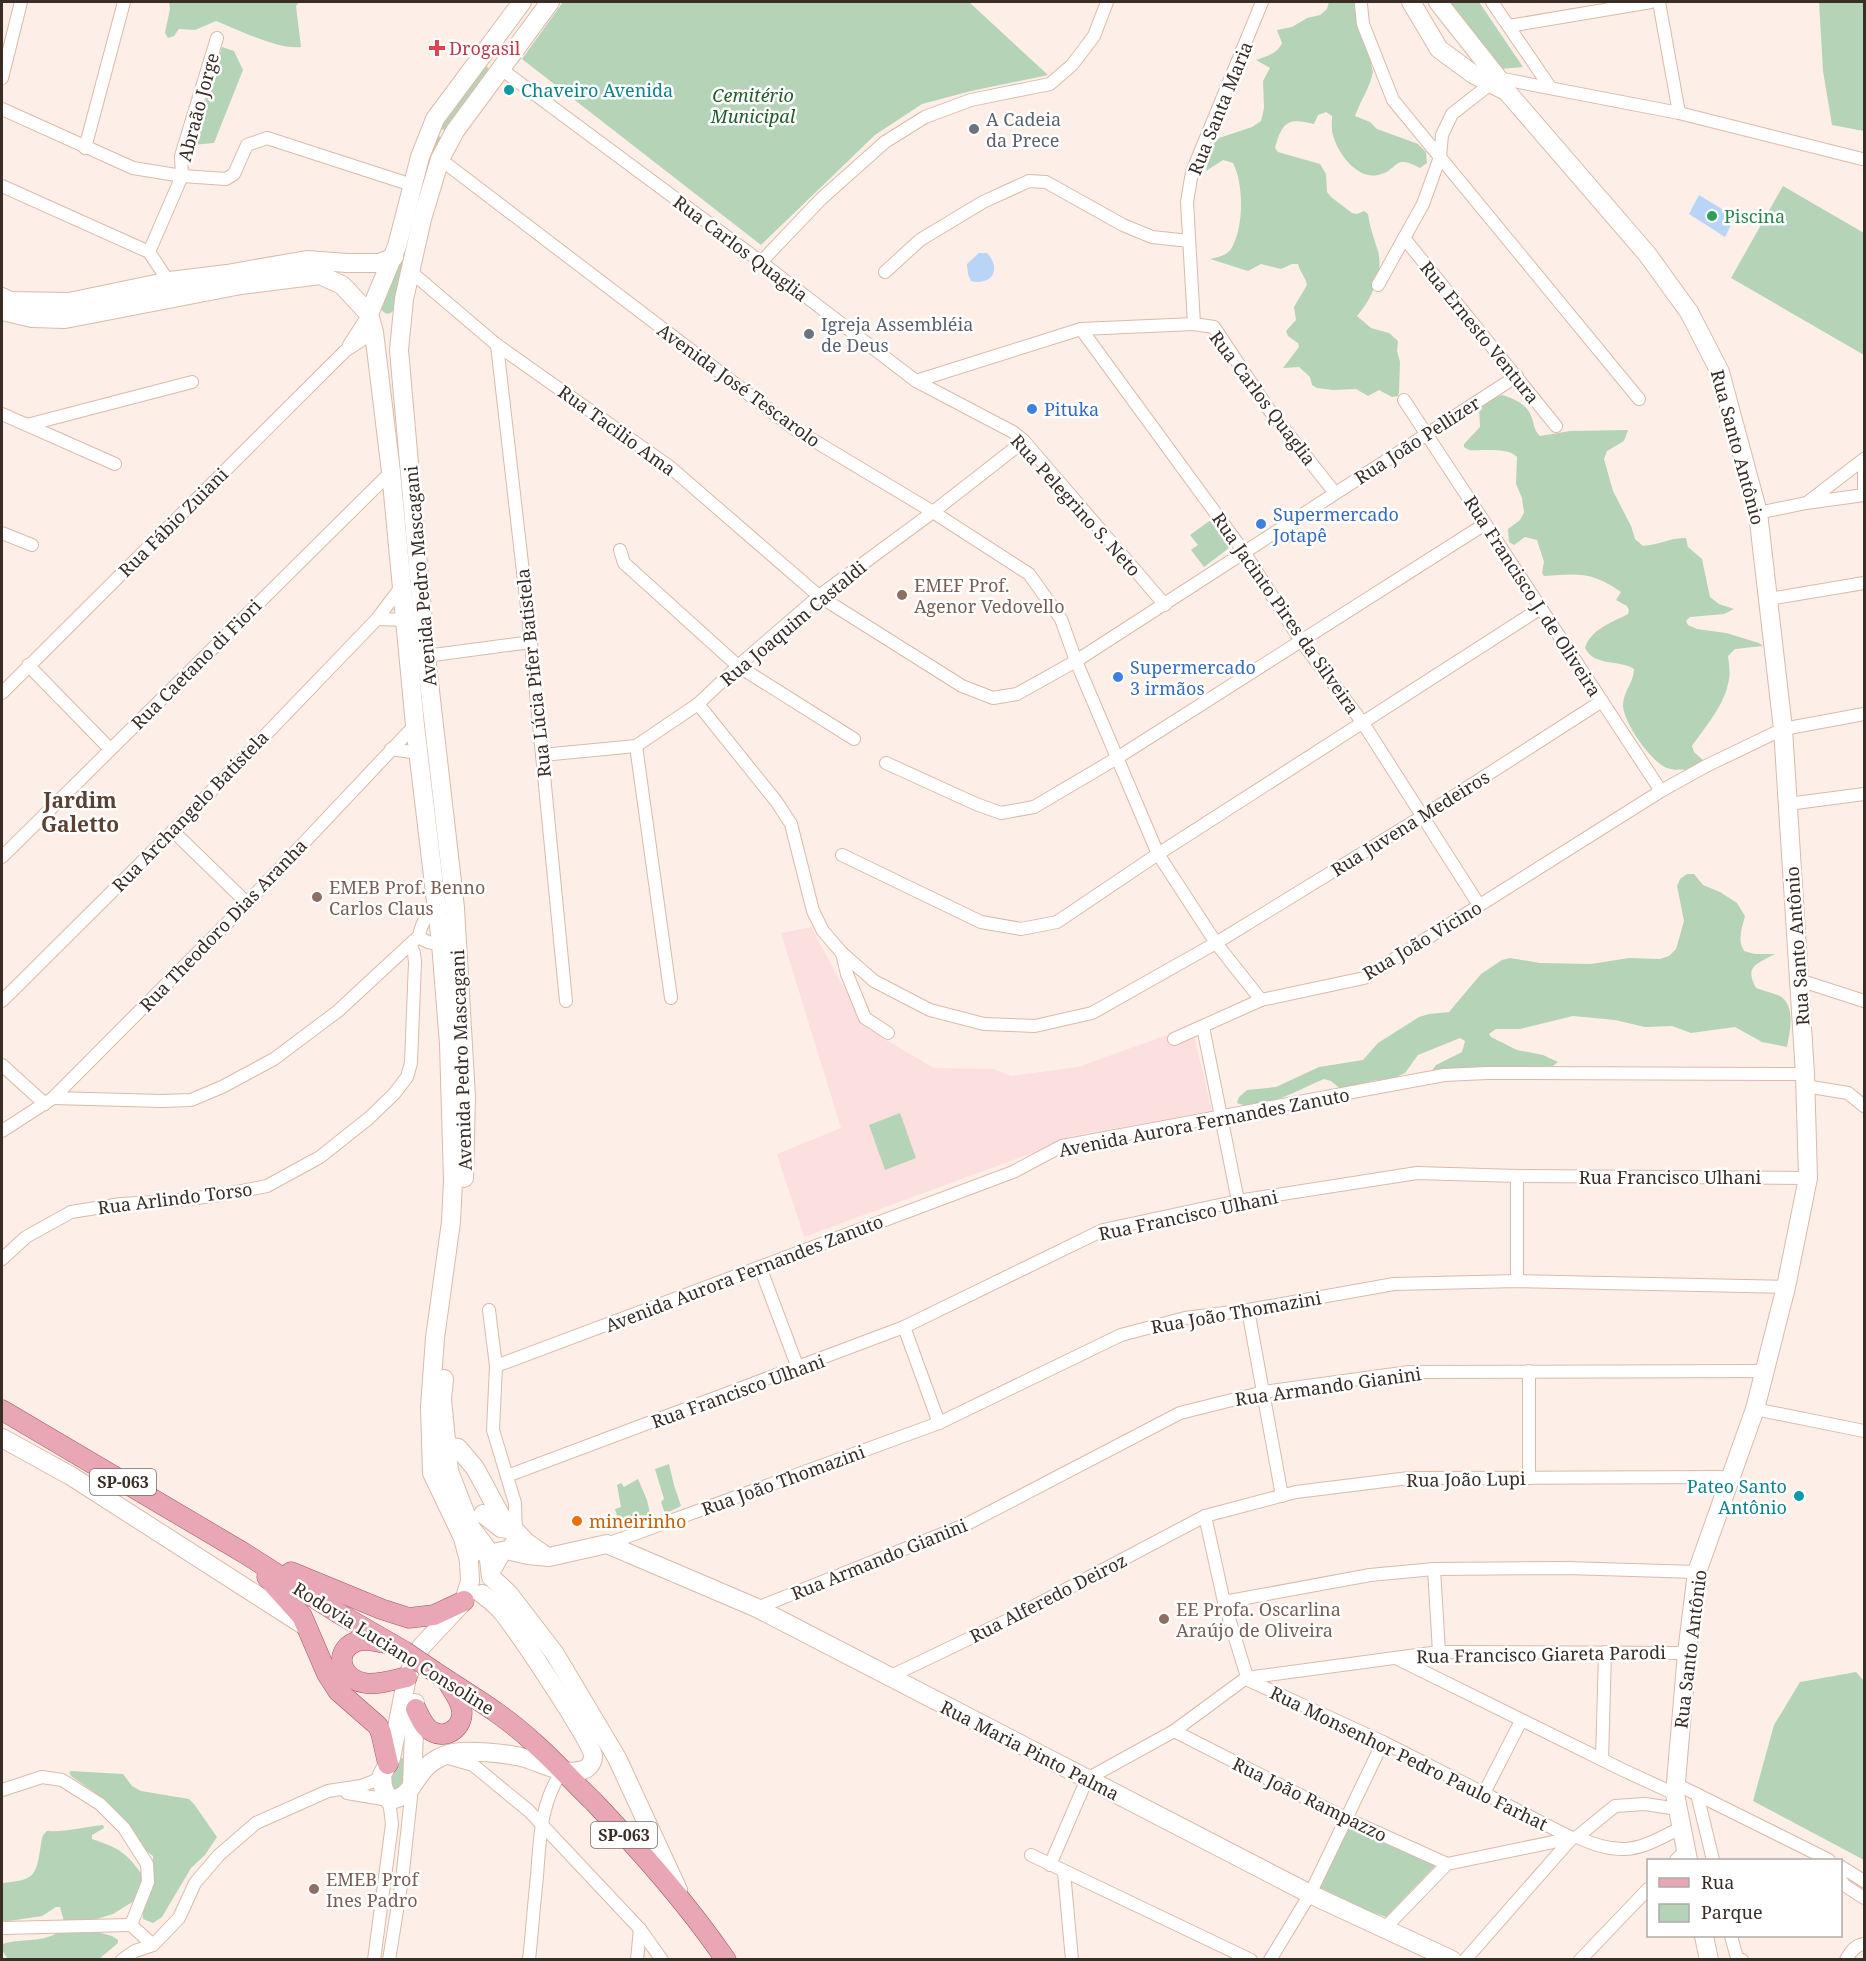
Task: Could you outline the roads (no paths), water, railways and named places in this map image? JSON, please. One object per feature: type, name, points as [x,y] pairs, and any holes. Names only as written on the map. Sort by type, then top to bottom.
[{"type":"main road","points":[[371,323],[394,257],[420,157],[435,119],[522,2]]},
{"type":"main road","name":"Rua Santo Antônio","points":[[1411,2],[1439,49],[1473,74],[1499,84]]},
{"type":"main road","name":"Rua Santo Antônio","points":[[1438,2],[1499,84],[1647,254],[1689,312],[1720,372],[1758,513],[1783,729],[1805,1080],[1808,1178],[1786,1287],[1755,1409],[1697,1572],[1687,1653],[1678,1804],[1683,1857]]},
{"type":"main road","name":"Avenida Pedro Mascagani","points":[[472,1592],[469,1560],[463,1538],[432,1473],[438,1451],[447,1327],[464,1198],[466,1097],[449,941],[455,908],[426,656],[399,350],[404,299],[410,271],[427,200],[440,159],[455,131],[501,69],[540,6]]},
{"type":"main road","points":[[491,44],[494,61],[501,69]]},
{"type":"main road","points":[[2,311],[32,318],[65,319],[227,274],[307,260],[363,263],[379,262],[394,257]]},
{"type":"main road","points":[[2,297],[10,301],[69,302],[173,289],[320,275],[342,285],[371,323]]},
{"type":"main road","points":[[371,323],[398,314],[404,299]]},
{"type":"main road","name":"Avenida Pedro Mascagani","points":[[371,323],[391,472],[418,753],[436,910],[449,941]]},
{"type":"main road","name":"Rodovia Luciano Consoline","points":[[2,1410],[244,1553],[484,1703],[523,1734],[562,1770],[620,1829],[684,1902],[726,1959]]},
{"type":"main road","points":[[2,1438],[71,1476],[309,1629]]},
{"type":"main road","points":[[438,1451],[458,1448],[475,1468],[512,1538]]},
{"type":"main road","name":"Avenida Pedro Mascagani","points":[[438,1451],[449,1471],[471,1528],[489,1554],[491,1575]]},
{"type":"main road","points":[[483,1515],[512,1538]]},
{"type":"main road","points":[[463,1538],[474,1548],[489,1554],[512,1538]]},
{"type":"main road","name":"Rua João Thomazini","points":[[512,1538],[549,1557],[607,1544]]},
{"type":"main road","name":"Rua Maria Pinto Palma","points":[[607,1544],[757,1608],[1310,1894],[1452,1959]]},
{"type":"main road","points":[[244,1553],[404,1617],[426,1617],[443,1611],[472,1592]]},
{"type":"main road","points":[[244,1553],[293,1605],[309,1629],[324,1668],[333,1684],[344,1698],[378,1726],[387,1766]]},
{"type":"main road","points":[[472,1592],[502,1612],[591,1748],[592,1762],[581,1771],[562,1770],[522,1757],[497,1753],[452,1753],[440,1757],[422,1771],[406,1795],[389,1800],[383,1787],[407,1677],[421,1647],[472,1592],[491,1575],[509,1594],[555,1654],[606,1739],[684,1902]]},
{"type":"main road","points":[[412,1788],[416,1709],[414,1695],[417,1681],[430,1651],[472,1592]]},
{"type":"main road","points":[[399,1648],[366,1640],[352,1643],[343,1652],[341,1660],[344,1671],[353,1679],[368,1683],[407,1677]]},
{"type":"main road","points":[[416,1709],[423,1723],[433,1732],[444,1734],[454,1730],[461,1722],[461,1707],[441,1676]]},
{"type":"main road","points":[[387,1766],[397,1754],[402,1754],[413,1762]]},
{"type":"main road","points":[[1704,1937],[1709,1959]]},
{"type":"street","points":[[2,78],[21,2]]},
{"type":"street","points":[[85,147],[124,2]]},
{"type":"street","points":[[761,262],[829,191],[885,142],[915,123],[971,100],[1050,84],[1072,65],[1094,36],[1107,2]]},
{"type":"street","name":"Rua Santa Maria","points":[[1194,324],[1187,202],[1192,172],[1262,2]]},
{"type":"street","points":[[1492,2],[1550,87]]},
{"type":"street","points":[[1509,26],[1651,2]]},
{"type":"street","points":[[1659,2],[1679,113]]},
{"type":"street","points":[[1362,5],[1362,24],[1393,100],[1639,399]]},
{"type":"street","name":"Abraão Jorge","points":[[149,252],[182,176],[181,156],[217,38]]},
{"type":"street","name":"Rua Carlos Quaglia","points":[[501,69],[761,262],[916,381],[1081,329],[1194,324],[1214,327],[1270,411],[1335,493]]},
{"type":"street","points":[[1378,285],[1423,204],[1440,157],[1442,135],[1452,114],[1499,84],[1550,87],[1679,113],[1862,159]]},
{"type":"street","points":[[2,109],[133,168],[182,176],[226,179],[234,174],[247,145],[267,138],[412,185]]},
{"type":"street","name":"Avenida José Tescarolo","points":[[440,159],[793,428],[933,512],[1029,574],[1061,619],[1076,661]]},
{"type":"street","points":[[885,272],[920,240],[983,202],[1029,182],[1046,182],[1123,225],[1152,237],[1189,242]]},
{"type":"street","points":[[2,186],[149,252],[173,289]]},
{"type":"street","name":"Rua Ernesto Ventura","points":[[1404,238],[1556,426]]},
{"type":"street","name":"Rua Tacilio Ama","points":[[410,271],[497,345],[670,467],[819,596],[962,686],[993,698],[1017,694],[1076,661]]},
{"type":"street","name":"Rua Fábio Zuiani","points":[[2,693],[371,323]]},
{"type":"street","name":"Rua Fábio Zuiani","points":[[345,351],[371,323]]},
{"type":"street","name":"Rua Jacinto Pires da Silveira","points":[[1081,329],[1244,552],[1301,641],[1363,723],[1479,905]]},
{"type":"street","name":"Rua Lúcia Pifer Batistela","points":[[497,345],[531,642],[566,1001]]},
{"type":"street","name":"Rua João Pellizer","points":[[1076,661],[1517,376]]},
{"type":"street","name":"Rua Pelegrino S. Neto","points":[[916,381],[1013,432],[1024,441],[1165,605]]},
{"type":"street","points":[[27,425],[192,382]]},
{"type":"street","name":"Rua Francisco J. de Oliveira","points":[[1404,400],[1661,791]]},
{"type":"street","points":[[2,414],[115,464]]},
{"type":"street","name":"Rua Joaquim Castaldi","points":[[542,755],[636,746],[698,704],[819,596],[1024,441]]},
{"type":"street","points":[[1758,513],[1806,503],[1864,495],[1864,459]]},
{"type":"street","points":[[1806,503],[1864,459]]},
{"type":"street","name":"Rua Caetano di Fiori","points":[[2,857],[391,472]]},
{"type":"street","points":[[886,763],[1001,813],[1034,807],[1117,758],[1485,524]]},
{"type":"street","points":[[2,532],[32,545]]},
{"type":"street","points":[[620,550],[624,562],[738,666],[854,739]]},
{"type":"street","points":[[1769,599],[1864,584]]},
{"type":"street","name":"Rua Archangelo Batistela","points":[[2,1001],[173,831],[376,619],[401,586]]},
{"type":"street","points":[[842,855],[981,922],[1022,929],[1057,922],[1158,854],[1541,608]]},
{"type":"street","points":[[376,619],[405,620]]},
{"type":"street","points":[[426,656],[531,642]]},
{"type":"street","points":[[1076,661],[1158,854],[1216,943],[1261,1000]]},
{"type":"street","points":[[28,665],[110,749]]},
{"type":"street","name":"Rua Juvena Medeiros","points":[[698,704],[776,801],[791,824],[813,911],[823,931],[842,953],[874,981],[930,1010],[984,1024],[1035,1026],[1092,1013],[1216,943],[1423,816],[1602,701]]},
{"type":"street","name":"Rua João Vicino","points":[[1174,1039],[1261,1000],[1364,978],[1661,791],[1706,766],[1783,729],[1864,714]]},
{"type":"street","name":"Rua Theodoro Dias Aranha","points":[[2,1131],[49,1101],[74,1078],[247,903],[416,725]]},
{"type":"street","points":[[636,746],[671,998]]},
{"type":"street","points":[[391,749],[418,753]]},
{"type":"street","points":[[1788,804],[1864,794]]},
{"type":"street","points":[[173,831],[247,903]]},
{"type":"street","points":[[2,1065],[49,1101],[191,1100],[222,1087],[283,1052],[338,1011],[410,945],[419,936],[422,923],[429,914],[448,907],[455,908]]},
{"type":"street","points":[[419,936],[424,941],[433,944],[449,941]]},
{"type":"street","name":"Rua Arlindo Torso","points":[[2,1259],[26,1237],[71,1212],[121,1204],[221,1195],[267,1186],[320,1157],[369,1118],[394,1094],[407,1077],[411,1063],[415,962],[414,952],[410,945]]},
{"type":"street","points":[[842,953],[847,974],[865,1018],[888,1033]]},
{"type":"street","points":[[1799,980],[1864,1001]]},
{"type":"street","points":[[1203,1027],[1238,1201]]},
{"type":"street","name":"Avenida Aurora Fernandes Zanuto","points":[[496,1366],[1013,1173],[1062,1146],[1444,1075],[1487,1073],[1805,1080],[1848,1093],[1864,1106]]},
{"type":"street","points":[[74,1078],[87,1100]]},
{"type":"street","name":"Rua Francisco Ulhani","points":[[507,1476],[904,1327],[1103,1230],[1238,1201],[1417,1173],[1808,1178]]},
{"type":"street","points":[[1517,1176],[1517,1281]]},
{"type":"street","points":[[760,1267],[798,1368]]},
{"type":"street","name":"Rua João Thomazini","points":[[607,1544],[939,1423],[1121,1335],[1185,1318],[1248,1310],[1394,1284],[1517,1281],[1786,1287]]},
{"type":"street","points":[[489,1310],[496,1366],[493,1430],[515,1503],[512,1538],[491,1575]]},
{"type":"street","points":[[1248,1310],[1282,1496]]},
{"type":"street","points":[[904,1327],[939,1423]]},
{"type":"street","points":[[1528,1371],[1529,1478]]},
{"type":"street","name":"Rua Armando Gianini","points":[[757,1608],[967,1524],[1180,1413],[1264,1392],[1409,1372],[1765,1371]]},
{"type":"street","points":[[1755,1409],[1864,1431]]},
{"type":"street","name":"Rua João Lupi","points":[[1205,1516],[1296,1492],[1409,1478],[1731,1477]]},
{"type":"street","points":[[1205,1516],[1224,1602],[1246,1678]]},
{"type":"street","name":"Rua Alferedo Deiroz","points":[[889,1677],[1008,1620],[1205,1516]]},
{"type":"street","points":[[1224,1602],[1370,1575],[1434,1569],[1567,1568],[1697,1572]]},
{"type":"street","points":[[1434,1569],[1439,1652]]},
{"type":"street","name":"Rua Francisco Giareta Parodi","points":[[1087,1779],[1174,1731],[1246,1678],[1439,1652],[1687,1653]]},
{"type":"street","points":[[1602,1760],[1605,1652]]},
{"type":"street","points":[[1395,1658],[1623,1770],[1678,1804]]},
{"type":"street","name":"Rua Monsenhor Pedro Paulo Farhat","points":[[1246,1678],[1599,1847],[1630,1850],[1651,1844],[1678,1804]]},
{"type":"street","points":[[1484,1793],[1521,1721]]},
{"type":"street","name":"Rua João Rampazzo","points":[[1174,1731],[1347,1819],[1447,1864]]},
{"type":"street","points":[[1270,1959],[1310,1894],[1383,1742]]},
{"type":"street","points":[[440,1757],[456,1759],[473,1766],[529,1811],[640,1929],[663,1959]]},
{"type":"street","points":[[122,1959],[135,1951],[153,1945],[179,1918],[195,1883],[219,1855],[256,1823],[328,1791],[361,1786],[374,1781],[387,1766]]},
{"type":"street","points":[[529,1959],[541,1825],[546,1803],[562,1770]]},
{"type":"street","points":[[2,1790],[42,1777],[62,1780],[100,1804],[124,1828],[147,1864],[148,1882],[131,1925]]},
{"type":"street","points":[[1050,1865],[1087,1779]]},
{"type":"street","points":[[389,1959],[402,1880],[412,1788]]},
{"type":"street","points":[[328,1791],[389,1800],[392,1824],[374,1959]]},
{"type":"street","points":[[1465,1959],[1574,1837],[1615,1806],[1678,1804],[1697,1794]]},
{"type":"street","points":[[1697,1794],[1713,1859]]},
{"type":"street","points":[[1697,1794],[1827,1859]]},
{"type":"street","points":[[1384,1929],[1447,1864],[1574,1837]]},
{"type":"street","points":[[1031,1855],[1251,1959]]},
{"type":"street","points":[[1842,1867],[1864,1881]]},
{"type":"street","points":[[1064,1872],[1072,1959]]},
{"type":"street","points":[[1842,1882],[1854,1894],[1864,1898]]},
{"type":"street","points":[[1580,1959],[1647,1889]]},
{"type":"street","points":[[131,1925],[153,1945]]},
{"type":"street","points":[[2,1928],[131,1925]]},
{"type":"street","points":[[637,1959],[640,1929]]},
{"type":"street","points":[[1732,1937],[1737,1958],[1742,1959]]},
{"type":"street","points":[[1846,1959],[1851,1951],[1864,1944]]},
{"type":"water","name":"Piscina","points":[[1699,195],[1735,217],[1725,237],[1689,214]]},
{"type":"water","points":[[979,253],[987,253],[994,265],[994,270],[989,279],[971,281],[967,264]]},
{"type":"place","name":"Drogasil","points":[[437,48]]},
{"type":"place","name":"Chaveiro Avenida","points":[[509,90]]},
{"type":"place","name":"A Cadeia da Prece","points":[[974,129]]},
{"type":"place","name":"Piscina","points":[[1712,216]]},
{"type":"place","name":"Igreja Assembléia de Deus","points":[[809,334]]},
{"type":"place","name":"Pituka","points":[[1032,409]]},
{"type":"place","name":"Supermercado Jotapê","points":[[1261,524]]},
{"type":"place","name":"EMEF Prof. Agenor Vedovello","points":[[902,595]]},
{"type":"place","name":"Supermercado 3 irmãos","points":[[1118,677]]},
{"type":"place","name":"EMEB Prof. Benno Carlos Claus","points":[[317,897]]},
{"type":"place","name":"Pateo Santo Antônio","points":[[1799,1496]]},
{"type":"place","name":"mineirinho","points":[[577,1521]]},
{"type":"place","name":"EE Profa. Oscarlina Araújo de Oliveira","points":[[1164,1619]]},
{"type":"place","name":"EMEB Prof Ines Padro","points":[[314,1889]]},
{"type":"district","name":"Jardim Galetto","points":[[80,812]]},
{"type":"park label","name":"Cemitério Municipal","points":[[753,106]]}]
